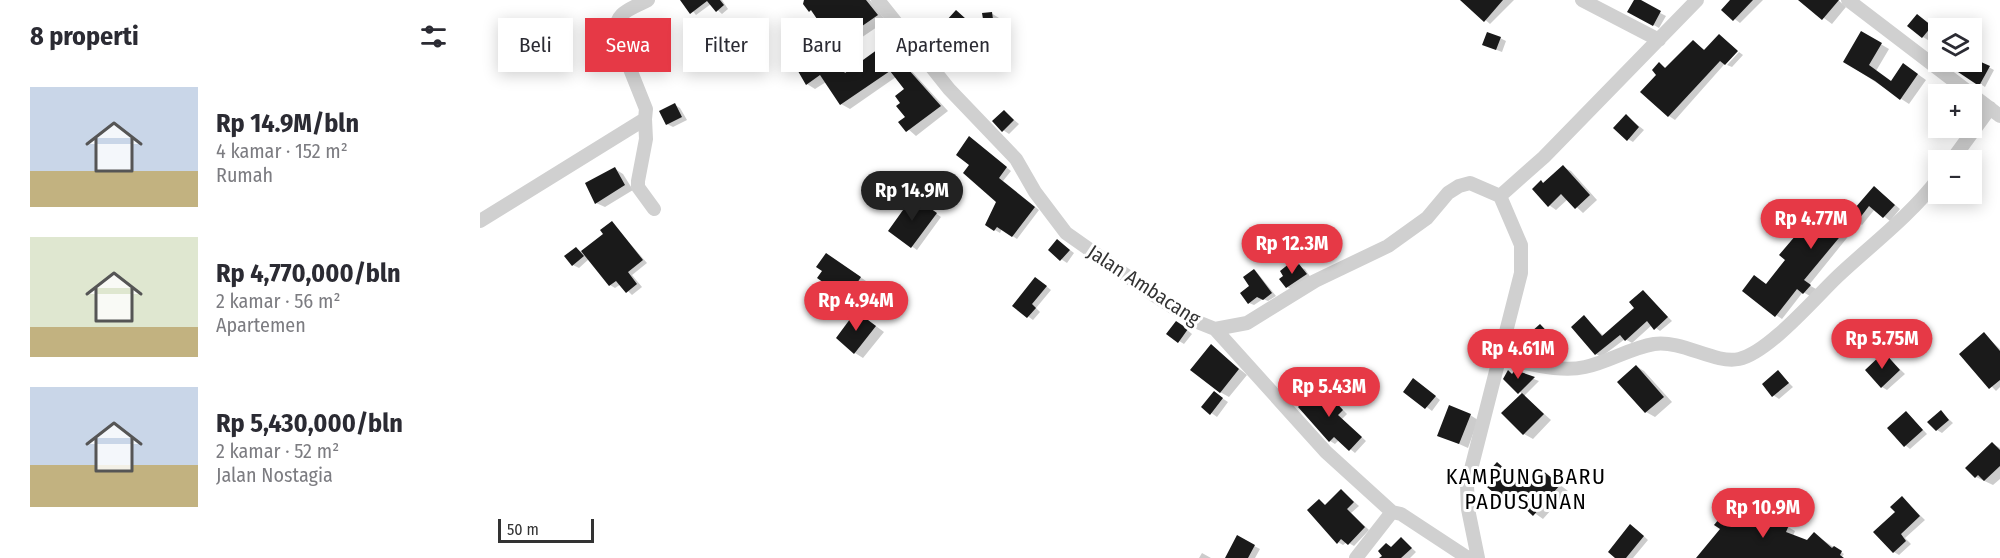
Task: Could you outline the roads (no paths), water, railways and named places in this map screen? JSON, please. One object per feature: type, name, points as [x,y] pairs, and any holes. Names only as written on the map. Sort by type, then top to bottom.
[{"type":"street","points":[[648,0],[620,15],[615,24],[616,34],[646,109],[646,139],[638,187],[654,209]]},
{"type":"street","name":"Jalan Ambacang","points":[[878,0],[949,89],[1016,159],[1035,192],[1066,233],[1154,296],[1195,321],[1215,329],[1247,323],[1316,281],[1388,246],[1427,218],[1448,193],[1459,186],[1470,183],[1500,196]]},
{"type":"street","points":[[1582,0],[1659,39]]},
{"type":"street","points":[[1478,558],[1469,518],[1467,485],[1516,299],[1522,258],[1517,232],[1500,196],[1544,157],[1697,0]]},
{"type":"street","points":[[1848,0],[1995,112],[1961,150]]},
{"type":"street","points":[[480,221],[645,118]]},
{"type":"street","points":[[1499,358],[1568,369],[1597,364],[1653,344],[1667,343],[1725,359],[1740,359],[1768,343],[1905,217],[1928,191]]},
{"type":"street","points":[[1215,329],[1326,452],[1392,512],[1401,514],[1468,558]]},
{"type":"street","points":[[1356,558],[1392,512]]},
{"type":"district","name":"KAMPUNG BARU PADUSUNAN","points":[[1526,488]]}]
